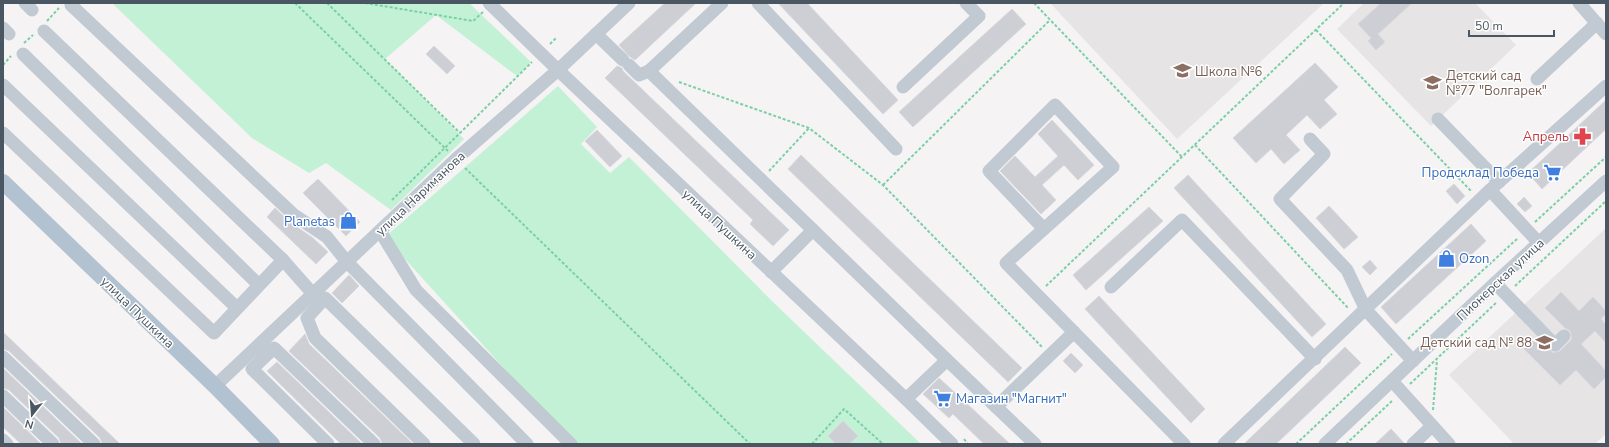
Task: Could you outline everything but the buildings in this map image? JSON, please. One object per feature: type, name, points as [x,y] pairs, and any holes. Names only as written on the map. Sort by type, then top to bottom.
[{"type":"main road","name":"улица Пушкина","points":[[3,182],[215,386],[272,444]]},
{"type":"street","name":"улица Нариманова","points":[[215,386],[456,159],[558,70],[629,3]]},
{"type":"street","points":[[596,34],[639,75],[649,71],[722,3]]},
{"type":"street","points":[[758,3],[896,149]]},
{"type":"street","points":[[903,87],[979,16],[966,3]]},
{"type":"street","points":[[1579,3],[1606,34]]},
{"type":"street","name":"улица Пушкина","points":[[490,4],[952,444]]},
{"type":"street","points":[[71,5],[294,215],[327,237],[347,262],[527,444]]},
{"type":"street","points":[[1537,79],[1597,23]]},
{"type":"street","points":[[44,31],[282,260],[313,294]]},
{"type":"street","points":[[23,54],[259,285]]},
{"type":"street","points":[[649,71],[947,360],[1036,444]]},
{"type":"street","points":[[3,85],[237,308]]},
{"type":"street","points":[[1224,444],[1315,359],[1480,200],[1606,86]]},
{"type":"street","points":[[1044,229],[989,171],[1055,106],[1113,167],[1044,229],[1006,263],[1184,444]]},
{"type":"street","points":[[1438,119],[1495,186],[1527,230],[1539,243]]},
{"type":"street","points":[[3,133],[214,333],[282,260]]},
{"type":"street","points":[[1310,140],[1324,154],[1280,199],[1347,270],[1362,314],[1400,347],[1412,361]]},
{"type":"street","name":"Пионерская улица","points":[[1325,444],[1606,181]]},
{"type":"street","points":[[1110,288],[1182,220],[1315,359]]},
{"type":"street","points":[[772,272],[813,230]]},
{"type":"street","points":[[380,231],[416,290],[571,444]]},
{"type":"street","points":[[1496,283],[1555,345],[1564,336]]},
{"type":"street","points":[[307,318],[326,298],[474,444]]},
{"type":"street","points":[[298,308],[307,318],[316,338],[424,444]]},
{"type":"street","points":[[996,407],[1074,332]]},
{"type":"street","points":[[328,444],[252,370],[274,348],[374,444]]},
{"type":"street","points":[[3,357],[94,444]]},
{"type":"street","points":[[906,399],[947,360]]},
{"type":"street","points":[[1392,381],[1449,444]]},
{"type":"street","points":[[3,396],[53,444]]},
{"type":"street","points":[[1413,444],[1432,426]]},
{"type":"street","points":[[3,440],[7,444]]},
{"type":"path","points":[[295,3],[750,444]]},
{"type":"path","points":[[327,3],[460,133]]},
{"type":"path","points":[[365,3],[473,21],[490,4]]},
{"type":"path","points":[[1034,3],[1182,157]]},
{"type":"path","points":[[1037,295],[1344,3]]},
{"type":"path","points":[[883,185],[1050,20]]},
{"type":"path","points":[[1316,30],[1480,200]]},
{"type":"path","points":[[392,200],[556,38]]},
{"type":"path","points":[[678,82],[809,128],[883,185],[1045,350]]},
{"type":"path","points":[[761,179],[809,128]]},
{"type":"path","points":[[1195,145],[1362,314]]},
{"type":"path","points":[[1296,444],[1606,157]]},
{"type":"path","points":[[1346,444],[1606,200]]},
{"type":"path","points":[[1432,426],[1437,359]]},
{"type":"path","points":[[812,444],[844,409],[883,444]]},
{"type":"shaded area","name":"Школа №6","points":[[1050,3],[1324,3],[1177,139]]},
{"type":"shaded area","name":"Детский сад №77 \"Волгарек\"","points":[[1364,3],[1475,3],[1516,45],[1431,126],[1337,29]]},
{"type":"shaded area","name":"Детский сад № 88","points":[[1606,228],[1606,434],[1595,444],[1514,444],[1449,375]]},
{"type":"green space","points":[[112,3],[469,3],[531,62],[517,76],[436,15],[385,59],[464,139],[391,210],[326,163],[309,173],[252,138]]},
{"type":"green space","points":[[558,86],[597,127],[581,144],[610,173],[629,157],[775,304],[921,444],[573,444],[385,237]]},
{"type":"place","name":"Школа №6","points":[[1182,71]]},
{"type":"place","name":"Детский сад №77 \"Волгарек\"","points":[[1433,82]]},
{"type":"place","name":"Апрель","points":[[1582,136]]},
{"type":"place","name":"Продсклад Победа","points":[[1552,172]]},
{"type":"place","name":"Planetas","points":[[348,221]]},
{"type":"place","name":"Ozon","points":[[1446,258]]},
{"type":"place","name":"Детский сад № 88","points":[[1545,342]]},
{"type":"place","name":"Магазин \"Магнит\"","points":[[943,398]]}]
